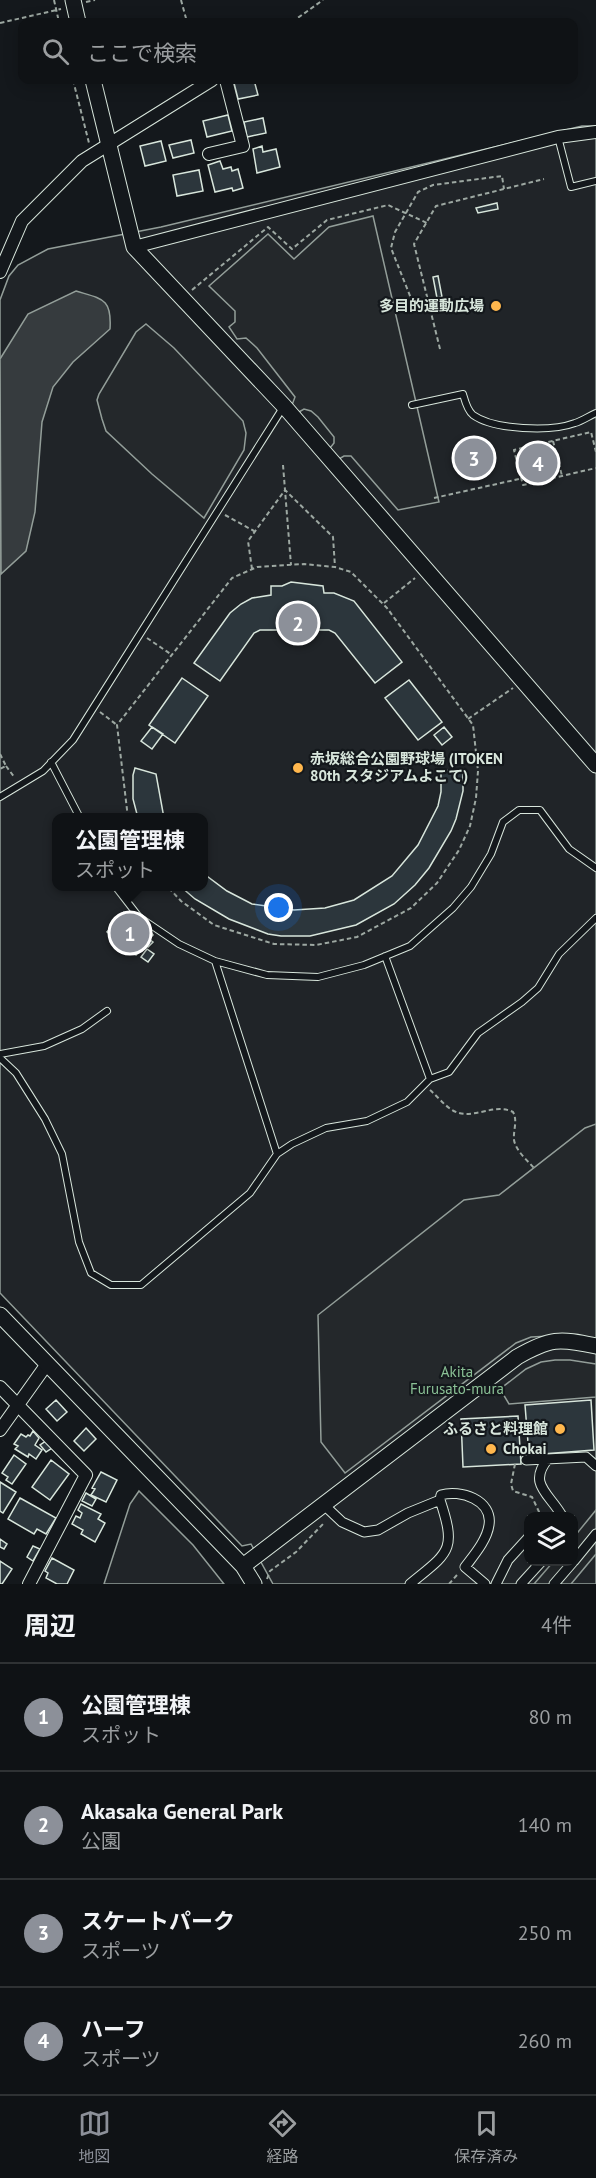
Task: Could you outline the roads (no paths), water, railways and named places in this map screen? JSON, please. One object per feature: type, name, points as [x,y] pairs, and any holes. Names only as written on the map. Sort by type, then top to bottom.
[{"type":"street","points":[[73,3],[77,18]]},
{"type":"street","points":[[94,84],[134,247],[284,406],[596,765]]},
{"type":"street","points":[[0,272],[22,221],[82,161],[206,84]]},
{"type":"street","points":[[209,154],[243,146],[227,84]]},
{"type":"street","points":[[134,247],[558,137],[596,132]]},
{"type":"street","points":[[0,1315],[243,1566],[254,1584]]},
{"type":"street","points":[[243,1566],[517,1358],[538,1345],[562,1340],[596,1346]]},
{"type":"street","points":[[0,1430],[47,1364]]},
{"type":"street","points":[[0,1388],[86,1475],[29,1584]]},
{"type":"street","points":[[526,1461],[586,1457],[596,1466]]},
{"type":"street","points":[[548,1458],[541,1469],[539,1478],[541,1487],[559,1512]]},
{"type":"street","points":[[410,1584],[444,1555],[450,1539],[440,1500],[441,1495],[452,1491],[469,1496],[484,1507],[490,1522],[487,1533],[465,1567],[485,1584]]},
{"type":"street","points":[[324,1505],[342,1522],[364,1532],[378,1530],[408,1513],[440,1500]]},
{"type":"street","points":[[578,1547],[596,1534]]},
{"type":"street","points":[[496,1584],[508,1560],[524,1542]]},
{"type":"street","points":[[521,1584],[537,1566]]},
{"type":"street","points":[[554,1584],[569,1566]]},
{"type":"lane","points":[[558,137],[571,187],[596,181]]},
{"type":"lane","points":[[412,405],[463,394],[472,414],[499,425],[530,429],[574,424],[596,413]]},
{"type":"lane","points":[[0,797],[43,771],[73,740],[284,406]]},
{"type":"lane","points":[[51,762],[77,813]]},
{"type":"lane","points":[[119,891],[139,917],[179,944],[215,961],[267,975],[318,977],[364,964],[410,945],[453,908],[471,887],[491,854],[503,822],[519,810],[540,810],[569,849],[596,868]]},
{"type":"lane","points":[[0,1056],[16,1073],[45,1119],[62,1154],[79,1242],[91,1273],[111,1285],[141,1285],[250,1193],[277,1154],[291,1144],[326,1128],[367,1121],[407,1102],[430,1078],[449,1072],[478,1033],[538,988],[559,954],[596,918]]},
{"type":"lane","points":[[385,956],[430,1078]]},
{"type":"lane","points":[[215,961],[277,1154]]},
{"type":"lane","points":[[0,1056],[44,1046],[82,1029],[107,1011]]},
{"type":"place","name":"多目的運動広場","points":[[496,306]]},
{"type":"place","name":"スケートパーク","points":[[474,458]]},
{"type":"place","name":"ハーフ","points":[[538,463]]},
{"type":"place","name":"Akasaka General Park","points":[[298,623]]},
{"type":"place","name":"赤坂総合公園野球場 (ITOKEN 80th スタジアムよこて)","points":[[298,768]]},
{"type":"place","name":"公園管理棟","points":[[130,933]]},
{"type":"place","name":"ふるさと料理館","points":[[560,1429]]},
{"type":"place","name":"Chokai","points":[[491,1449]]},
{"type":"park label","name":"Akita Furusato-mura","points":[[457,1380]]}]
